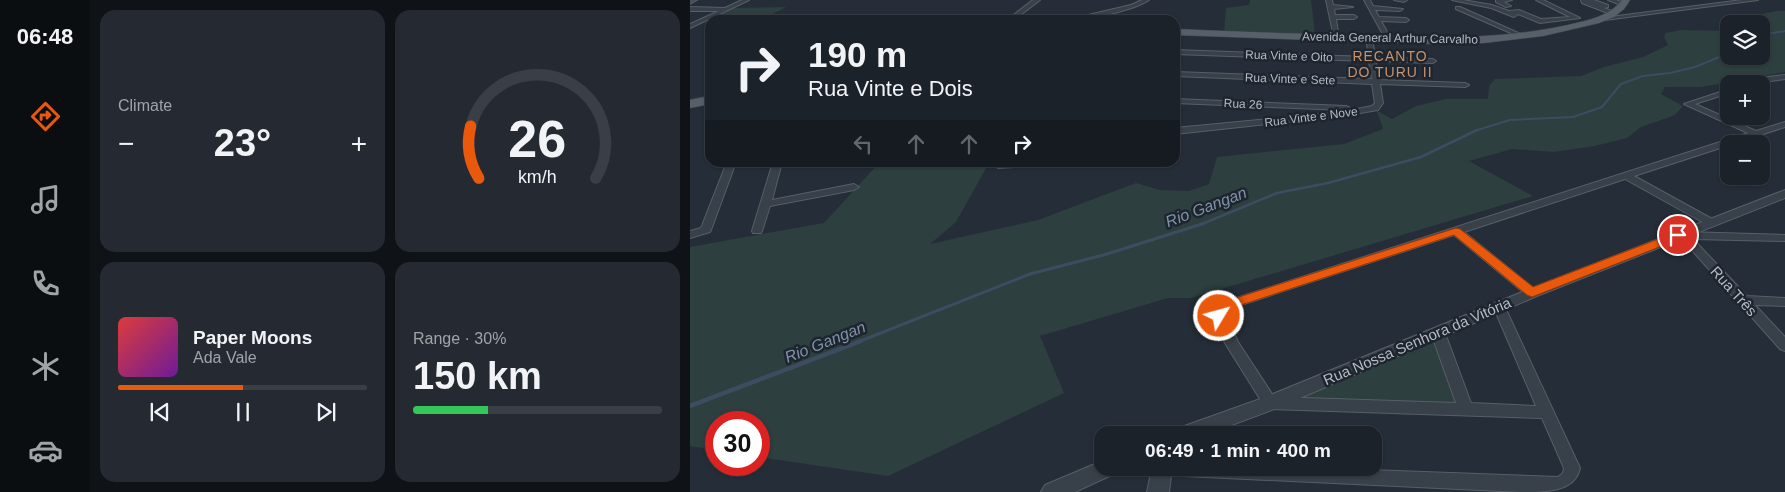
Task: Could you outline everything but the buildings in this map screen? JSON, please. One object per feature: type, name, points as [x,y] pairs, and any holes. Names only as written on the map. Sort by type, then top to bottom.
[{"type":"main road","points":[[690,2],[694,0]]},
{"type":"main road","name":"Avenida General Arthur Carvalho","points":[[1180,32],[1466,41],[1522,36],[1570,27],[1609,16],[1625,2]]},
{"type":"main road","points":[[690,104],[705,101]]},
{"type":"street","points":[[715,15],[746,0]]},
{"type":"street","points":[[1017,15],[1038,0]]},
{"type":"street","points":[[1092,15],[1133,6],[1146,0]]},
{"type":"street","points":[[1329,0],[1337,37]]},
{"type":"street","points":[[1367,0],[1388,39]]},
{"type":"street","points":[[1397,0],[1404,0]]},
{"type":"street","points":[[1455,0],[1511,11],[1539,21],[1577,18],[1539,0]]},
{"type":"street","points":[[1509,0],[1498,1],[1511,11],[1554,30]]},
{"type":"street","points":[[1610,0],[1625,2]]},
{"type":"street","points":[[1597,8],[1609,16],[1755,0]]},
{"type":"street","points":[[1330,7],[1350,8]]},
{"type":"street","points":[[1372,8],[1400,10]]},
{"type":"street","points":[[1458,8],[1522,36]]},
{"type":"street","points":[[690,9],[728,9]]},
{"type":"street","points":[[1332,17],[1354,18]]},
{"type":"street","points":[[690,26],[705,19]]},
{"type":"street","points":[[1377,19],[1406,20]]},
{"type":"street","points":[[1537,24],[1570,27]]},
{"type":"street","name":"Rua Vinte e Nove","points":[[1180,130],[1342,114],[1375,108],[1379,103],[1374,82],[1369,38]]},
{"type":"street","name":"Rua Vinte e Oito","points":[[1180,52],[1433,61]]},
{"type":"street","name":"Rua Vinte e Sete","points":[[1180,74],[1465,85]]},
{"type":"street","points":[[1770,79],[1785,77]]},
{"type":"street","points":[[1720,94],[1688,104],[1720,118]]},
{"type":"street","name":"Rua 26","points":[[1180,101],[1370,109]]},
{"type":"street","points":[[1546,412],[1270,403],[1232,343],[1219,316],[1220,309],[1785,124]]},
{"type":"street","points":[[1736,125],[1754,133]]},
{"type":"street","points":[[690,235],[706,230],[730,167]]},
{"type":"street","points":[[757,231],[777,167]]},
{"type":"street","points":[[1625,175],[1710,222]]},
{"type":"street","points":[[766,204],[854,187]]},
{"type":"street","name":"Rua Nossa Senhora da Vitória","points":[[1207,426],[1270,403],[1498,306],[1785,194]]},
{"type":"street","points":[[1456,231],[1532,293]]},
{"type":"street","name":"Rua Nossa Senhora da Vitória","points":[[1681,235],[1785,238]]},
{"type":"street","name":"Rua Três","points":[[1681,235],[1785,346]]},
{"type":"street","points":[[1743,300],[1785,302]]},
{"type":"street","points":[[1338,476],[1558,486],[1567,481],[1571,475],[1572,468],[1498,306]]},
{"type":"street","points":[[1438,332],[1466,410]]},
{"type":"street","points":[[1054,492],[1094,474]]},
{"type":"street","points":[[1158,492],[1161,476]]},
{"type":"shaded area","points":[[1250,0],[1311,0],[1315,35],[1224,32],[1226,8],[1249,5]]},
{"type":"shaded area","points":[[786,7],[771,15],[718,15],[731,8]]},
{"type":"shaded area","points":[[1785,11],[1785,72],[1768,75],[1720,75],[1720,84],[1701,87],[1665,87],[1661,94],[1683,106],[1675,115],[1641,127],[1627,138],[1595,146],[1554,152],[1512,149],[1469,161],[1533,196],[1191,298],[1168,298],[1040,336],[1064,393],[888,476],[770,459],[770,411],[705,411],[705,448],[690,446],[690,247],[824,223],[875,167],[987,167],[956,222],[930,244],[1038,220],[1136,183],[1160,190],[1189,191],[1209,184],[1217,157],[1344,144],[1383,129],[1377,111],[1392,119],[1416,106],[1446,99],[1488,99],[1489,86],[1495,79],[1581,76],[1604,67],[1643,57],[1668,45],[1664,37],[1666,33],[1681,30],[1720,31],[1720,65],[1770,65],[1770,15],[1756,15]]},
{"type":"shaded area","points":[[1437,341],[1459,405],[1295,399]]},
{"type":"waterway","name":"Rio Gangan","points":[[1770,34],[1785,31]]},
{"type":"waterway","name":"Rio Gangan","points":[[1477,130],[1510,120],[1573,117],[1602,107],[1621,84],[1643,76],[1670,73],[1695,67],[1720,57]]},
{"type":"waterway","name":"Rio Gangan","points":[[1203,224],[1277,193],[1328,183],[1421,157],[1477,130]]},
{"type":"waterway","name":"Rio Gangan","points":[[858,342],[1030,274],[1107,254],[1203,224]]},
{"type":"waterway","name":"Rio Gangan","points":[[690,406],[861,341]]},
{"type":"district","name":"RECANTO DO TURU II","points":[[1390,64]]},
{"type":"route","points":[[1219,316],[1218,312],[1225,306],[1456,231],[1532,293],[1678,235]]}]
